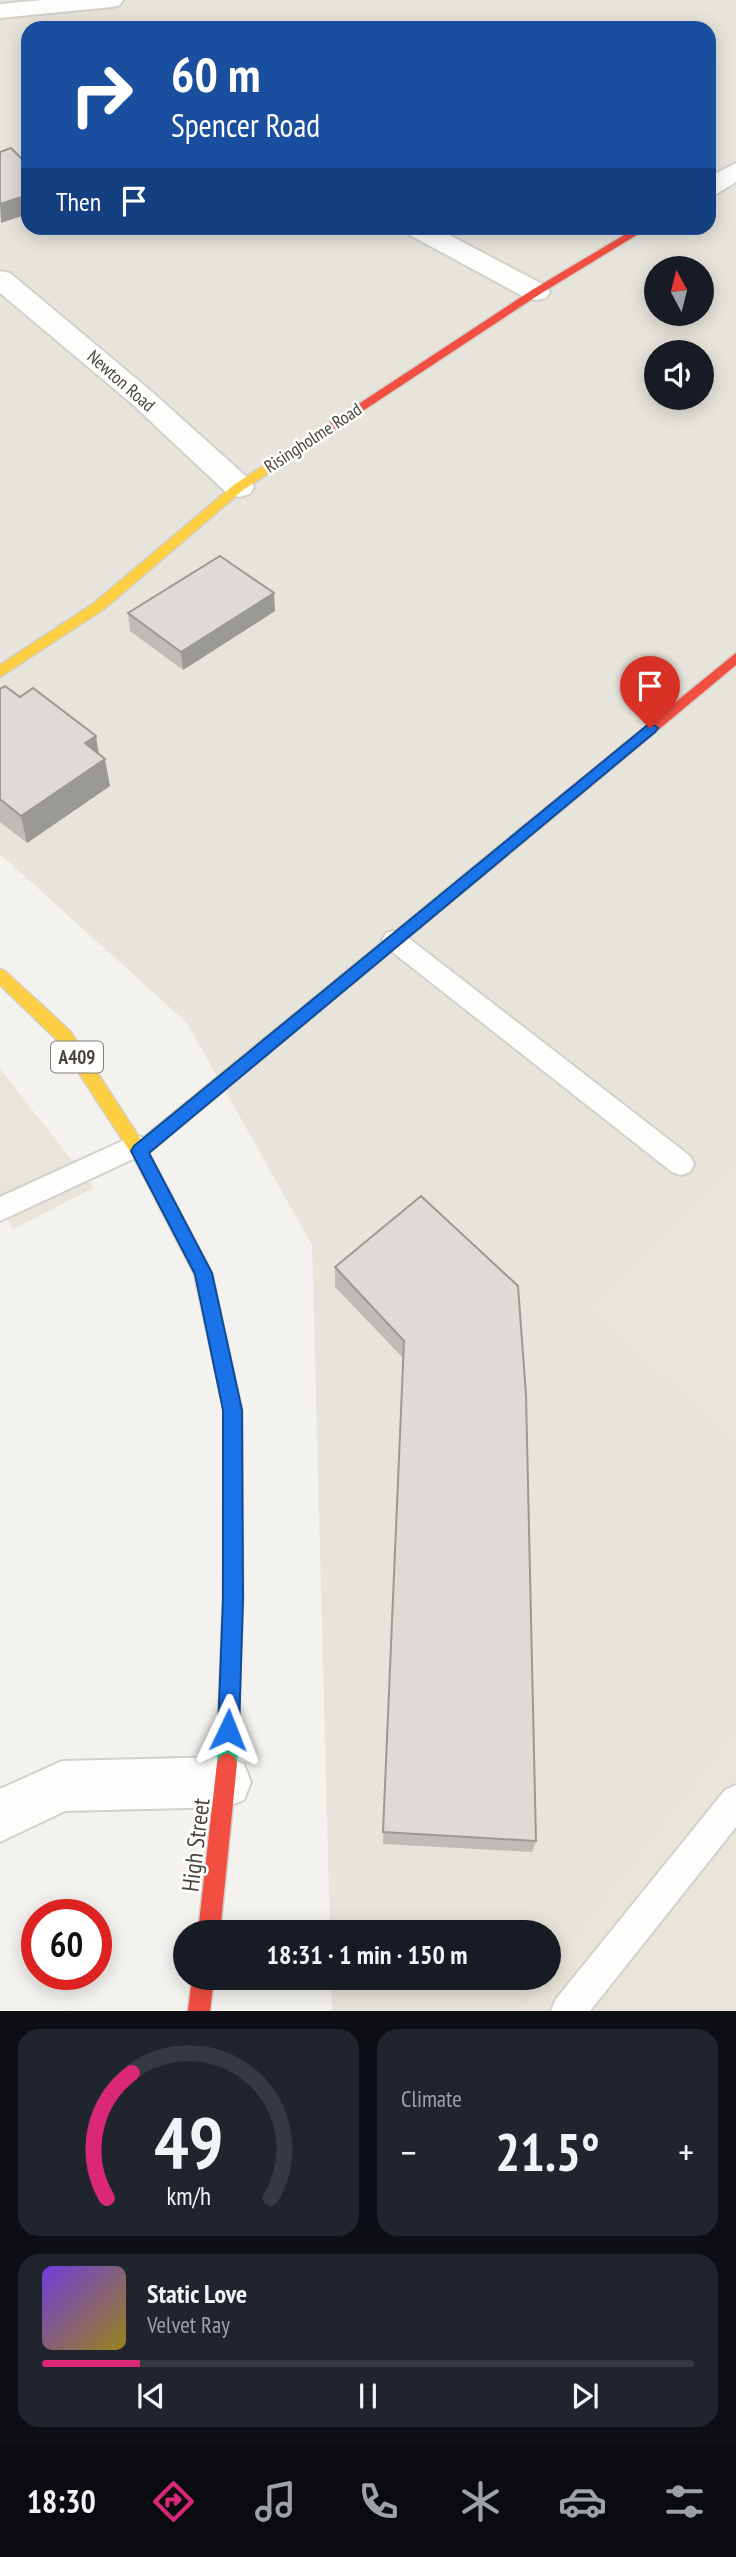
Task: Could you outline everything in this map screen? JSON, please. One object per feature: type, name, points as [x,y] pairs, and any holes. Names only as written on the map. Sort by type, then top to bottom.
[{"type":"street","points":[[0,11],[112,0]]},
{"type":"street","points":[[716,184],[736,171]]},
{"type":"street","points":[[430,235],[536,292]]},
{"type":"street","name":"Risingholme Road","points":[[0,671],[99,606],[239,487],[536,292],[631,235]]},
{"type":"street","name":"Newton Road","points":[[0,279],[141,397],[239,487]]},
{"type":"street","points":[[137,1149],[736,658]]},
{"type":"street","name":"A409","points":[[0,975],[64,1036],[137,1149]]},
{"type":"street","name":"High Street","points":[[137,1149],[203,1273],[233,1410],[233,1599],[226,1783],[210,1920]]},
{"type":"street","points":[[0,1816],[62,1786],[226,1783]]},
{"type":"street","points":[[200,2011],[202,1990]]},
{"type":"lane","points":[[394,940],[681,1164]]},
{"type":"lane","points":[[0,1210],[137,1149]]},
{"type":"lane","points":[[568,2011],[736,1801]]},
{"type":"shaded area","points":[[0,0],[736,0],[736,1168],[590,1307],[736,1443],[736,1732],[561,1963],[561,1920],[330,1920],[312,1245],[187,1023],[0,854]]},
{"type":"shaded area","points":[[0,1069],[94,1188],[13,1229],[0,1206]]},
{"type":"shaded area","points":[[736,1168],[736,1443],[590,1307]]},
{"type":"shaded area","points":[[736,1732],[736,2011],[524,2011],[541,1990],[561,1990],[561,1963]]},
{"type":"shaded area","points":[[331,1990],[540,1990],[524,2011],[332,2011]]},
{"type":"building","points":[[11,148],[21,158],[21,197],[0,204],[0,152]]},
{"type":"building","points":[[220,556],[274,593],[181,652],[128,613]]},
{"type":"building","points":[[5,686],[20,697],[33,688],[96,736],[85,743],[105,759],[21,816],[0,799],[0,689]]},
{"type":"building","points":[[421,1196],[518,1286],[526,1395],[536,1841],[383,1832],[404,1341],[335,1267]]},
{"type":"traffic: fast","points":[[139,1151],[527,831]]},
{"type":"traffic: fast","points":[[165,1200],[203,1273],[233,1410],[233,1599],[227,1763]]},
{"type":"traffic: slow","points":[[0,672],[99,606],[239,487],[307,442]]},
{"type":"traffic: slow","points":[[0,975],[64,1036],[139,1151],[165,1200]]},
{"type":"traffic: jam","points":[[307,442],[536,292],[631,235]]},
{"type":"traffic: jam","points":[[527,831],[736,658]]},
{"type":"traffic: jam","points":[[210,1920],[227,1763]]},
{"type":"traffic: jam","points":[[199,2011],[202,1990]]},
{"type":"route","points":[[228,1730],[233,1599],[233,1410],[203,1273],[139,1151],[650,728]]}]
